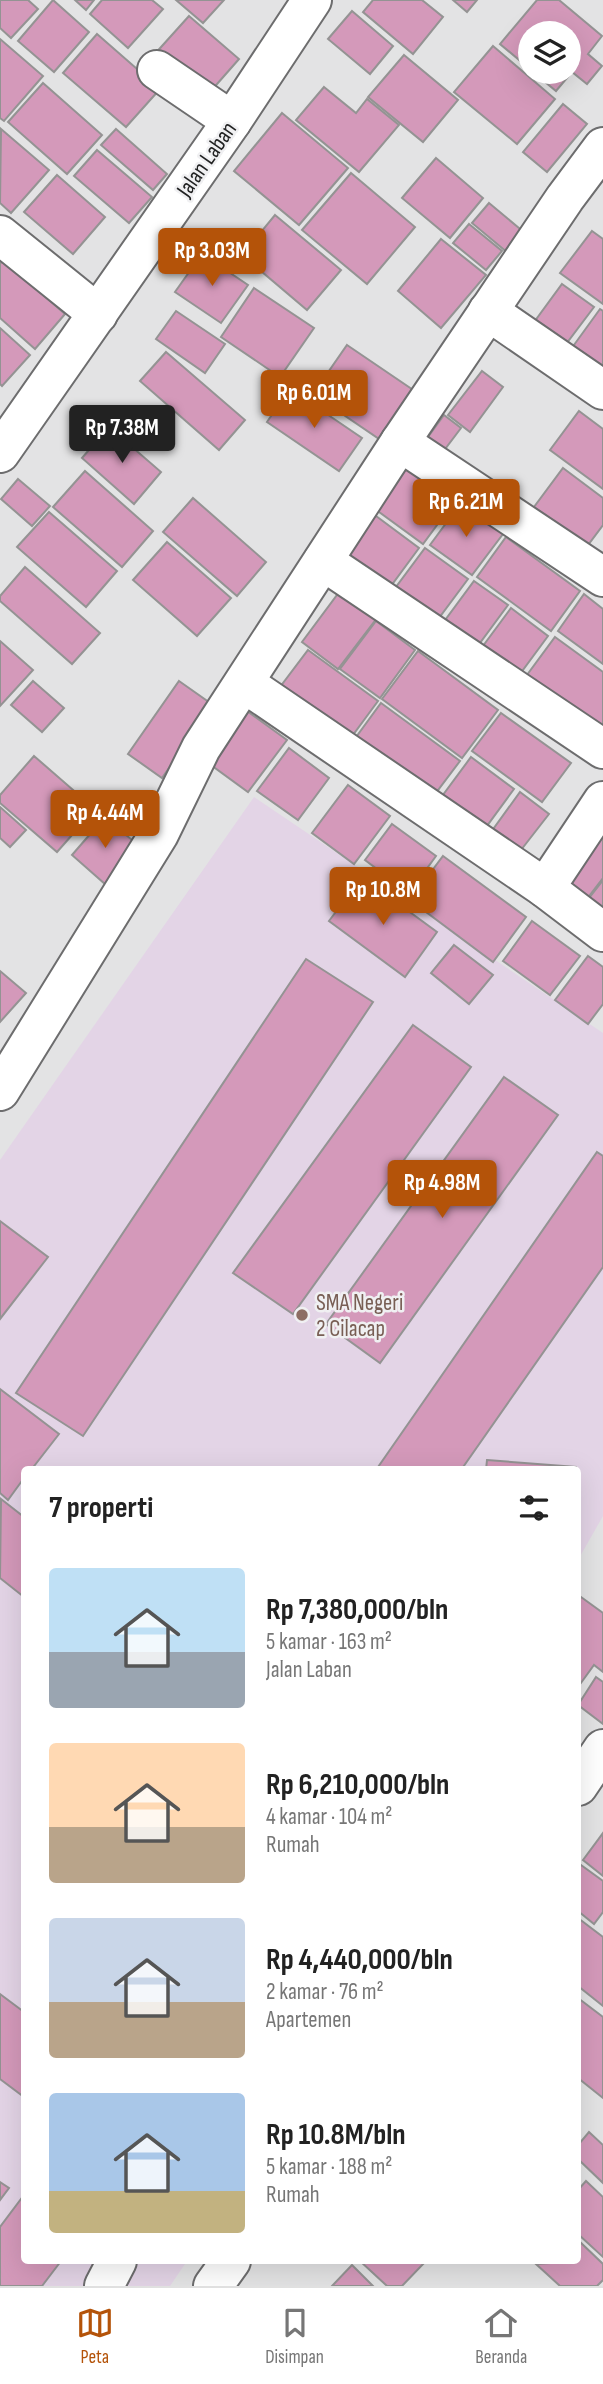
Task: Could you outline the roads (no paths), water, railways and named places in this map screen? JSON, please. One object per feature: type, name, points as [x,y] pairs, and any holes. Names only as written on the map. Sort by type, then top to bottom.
[{"type":"street","name":"Jalan Laban","points":[[0,453],[232,121],[312,0]]},
{"type":"street","points":[[157,70],[232,121]]},
{"type":"street","points":[[0,1091],[159,834],[201,748],[488,311],[590,191],[603,147]]},
{"type":"street","points":[[0,235],[98,314]]},
{"type":"street","points":[[488,311],[603,390]]},
{"type":"street","points":[[400,442],[603,577]]},
{"type":"street","points":[[323,561],[603,749]]},
{"type":"street","points":[[244,682],[545,888],[603,932]]},
{"type":"street","points":[[545,888],[603,801]]},
{"type":"street","points":[[581,1782],[603,1749]]},
{"type":"street","points":[[104,2286],[115,2264]]},
{"type":"street","points":[[213,2286],[229,2264]]},
{"type":"place","name":"SMA Negeri 2 Cilacap","points":[[302,1315]]}]
